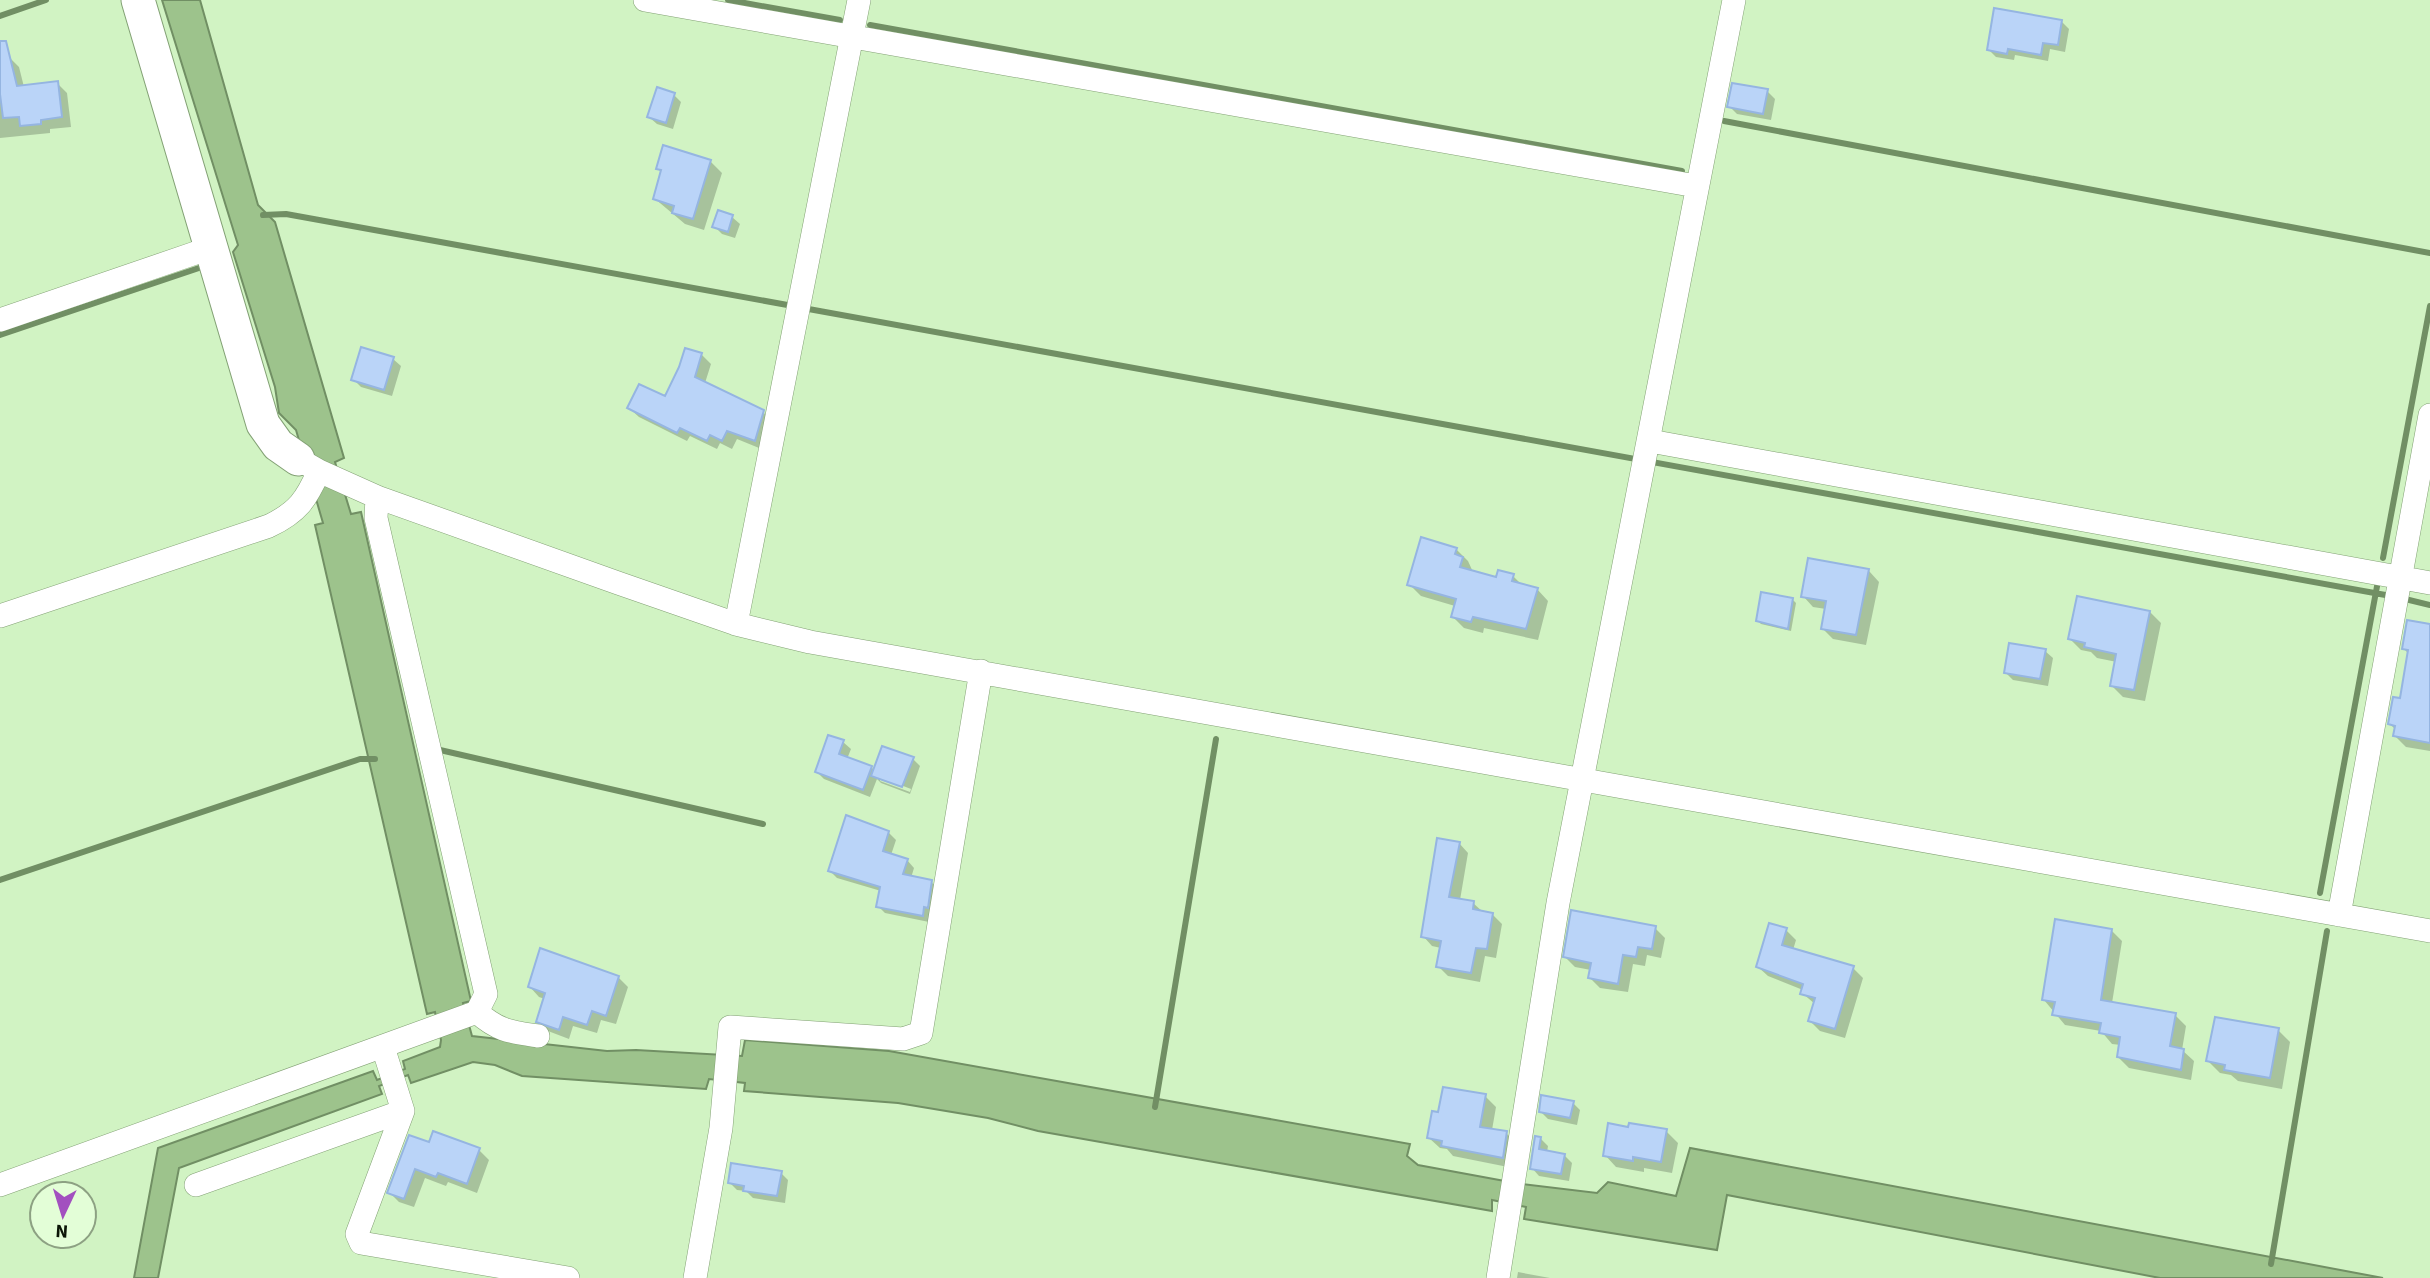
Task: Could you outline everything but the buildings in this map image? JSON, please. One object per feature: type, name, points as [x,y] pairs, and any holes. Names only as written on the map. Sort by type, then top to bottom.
[{"type":"street","points":[[138,0],[263,424],[278,445],[308,465],[377,497],[736,624],[810,642],[2430,931]]},
{"type":"street","points":[[645,0],[1696,186]]},
{"type":"street","points":[[736,624],[859,0]]},
{"type":"street","points":[[1498,1278],[1558,903],[1734,0]]},
{"type":"street","points":[[0,320],[211,248]]},
{"type":"street","points":[[2339,915],[2430,415]]},
{"type":"street","points":[[1647,455],[2397,591],[2430,583]]},
{"type":"street","points":[[0,615],[269,526],[289,517],[306,498],[308,465]]},
{"type":"street","points":[[0,1185],[386,1057],[427,1030],[474,1014],[486,994],[376,518],[377,497]]},
{"type":"street","points":[[695,1278],[721,1128],[730,1027],[903,1039],[921,1033],[981,671]]},
{"type":"street","points":[[474,1014],[507,1031],[538,1036]]},
{"type":"street","points":[[386,1057],[400,1101],[358,1234],[362,1243],[568,1278]]},
{"type":"street","points":[[196,1185],[400,1101]]},
{"type":"shaded area","points":[[162,0],[200,0],[258,205],[275,222],[344,458],[335,462],[351,514],[361,512],[471,1001],[463,1003],[472,1036],[607,1051],[742,1056],[745,1040],[889,1051],[1410,1144],[1407,1156],[1418,1165],[1521,1184],[1597,1193],[1608,1182],[1676,1196],[1690,1148],[2383,1278],[2160,1278],[1727,1195],[1717,1250],[1524,1219],[1526,1207],[1492,1200],[1492,1211],[1038,1131],[988,1118],[898,1103],[744,1091],[745,1083],[709,1079],[706,1089],[522,1076],[495,1065],[473,1062],[411,1083],[408,1075],[379,1086],[382,1094],[179,1168],[158,1278],[134,1278],[158,1148],[373,1071],[377,1080],[405,1069],[403,1061],[440,1047],[441,1040],[435,1012],[427,1014],[315,525],[323,523],[296,430],[279,413],[275,387],[233,252],[238,245]]},
{"type":"waterway","points":[[0,16],[46,0]]},
{"type":"waterway","points":[[728,0],[840,20]]},
{"type":"waterway","points":[[870,25],[1682,171]]},
{"type":"waterway","points":[[1724,121],[2430,253]]},
{"type":"waterway","points":[[263,215],[286,214],[793,306]]},
{"type":"waterway","points":[[0,335],[199,268]]},
{"type":"waterway","points":[[2383,558],[2430,306]]},
{"type":"waterway","points":[[803,308],[2391,596]]},
{"type":"waterway","points":[[2320,893],[2378,581]]},
{"type":"waterway","points":[[2401,598],[2430,605]]},
{"type":"waterway","points":[[1155,1107],[1216,739]]},
{"type":"waterway","points":[[440,750],[763,824]]},
{"type":"waterway","points":[[0,880],[360,759],[375,759]]},
{"type":"waterway","points":[[2271,1264],[2327,931]]}]
